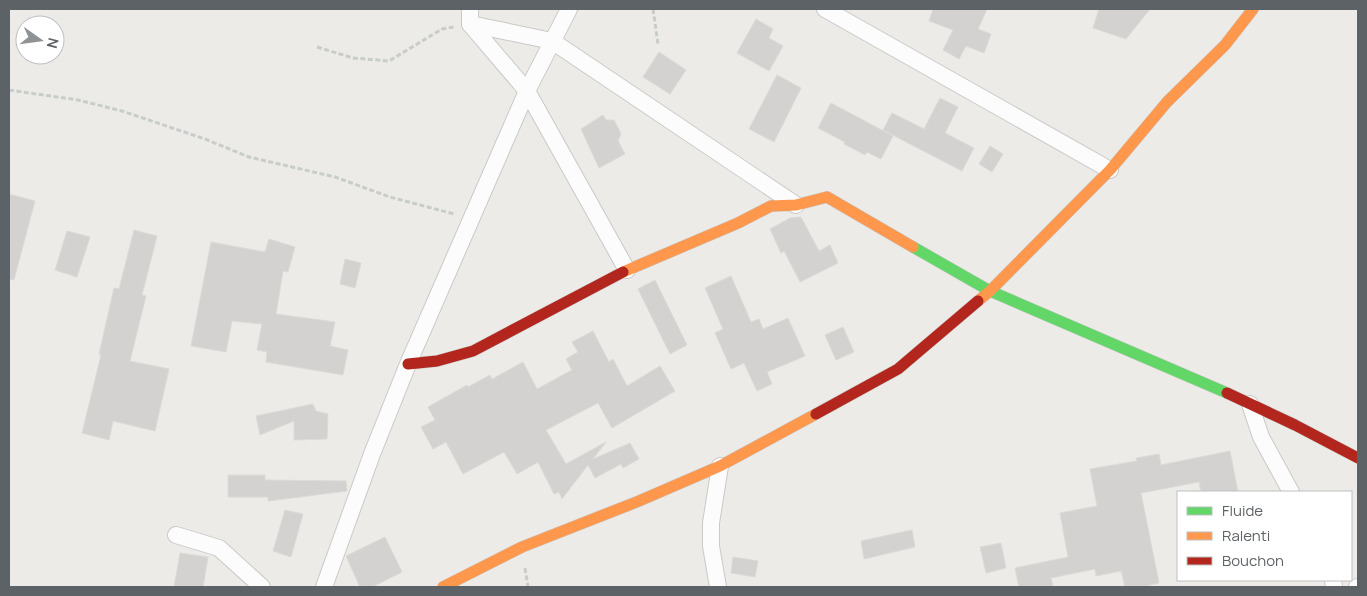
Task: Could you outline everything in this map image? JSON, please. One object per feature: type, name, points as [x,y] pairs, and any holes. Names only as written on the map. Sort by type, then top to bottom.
[{"type":"street","points":[[324,587],[372,454],[408,364],[527,91],[569,9]]},
{"type":"street","points":[[826,9],[1110,170]]},
{"type":"street","points":[[443,587],[522,547],[639,501],[720,466],[898,369],[990,291],[1110,170],[1167,102],[1225,45],[1253,9]]},
{"type":"street","points":[[470,16],[552,41],[796,205]]},
{"type":"street","points":[[470,16],[527,91],[627,270]]},
{"type":"street","points":[[408,364],[437,361],[473,351],[627,270],[738,223],[771,206],[796,205],[827,197],[990,291],[1303,428],[1358,458]]},
{"type":"street","points":[[1250,404],[1261,437],[1291,491]]},
{"type":"street","points":[[718,587],[711,546],[711,523],[720,466]]},
{"type":"street","points":[[176,535],[218,548],[262,587]]},
{"type":"path","points":[[653,9],[658,44]]},
{"type":"path","points":[[317,47],[353,58],[389,61],[442,29],[470,16]]},
{"type":"path","points":[[9,90],[78,100],[122,111],[206,139],[249,157],[335,177],[390,197],[472,218]]},
{"type":"building","points":[[933,9],[987,9],[978,29],[991,34],[984,53],[966,46],[959,59],[943,50],[953,30],[929,21]]},
{"type":"building","points":[[1099,9],[1150,9],[1126,39],[1093,28]]},
{"type":"building","points":[[756,19],[773,29],[769,38],[783,46],[769,71],[737,53]]},
{"type":"building","points":[[659,52],[686,70],[670,94],[643,77]]},
{"type":"building","points":[[777,75],[801,88],[774,142],[749,129]]},
{"type":"building","points":[[940,98],[958,107],[945,133],[974,148],[962,171],[883,130],[892,113],[924,129]]},
{"type":"building","points":[[831,103],[893,136],[881,159],[867,152],[865,155],[818,128]]},
{"type":"building","points":[[603,115],[606,120],[614,120],[621,134],[618,141],[625,154],[599,168],[581,129]]},
{"type":"building","points":[[990,146],[1003,154],[992,172],[979,164]]},
{"type":"building","points":[[9,194],[35,201],[14,280],[9,279]]},
{"type":"building","points":[[801,217],[819,251],[830,245],[838,263],[800,282],[784,251],[781,253],[770,229],[790,218]]},
{"type":"building","points":[[134,230],[157,236],[142,295],[146,296],[130,361],[169,369],[155,431],[113,421],[109,440],[82,433],[101,355],[99,354],[114,288],[119,289]]},
{"type":"building","points":[[67,231],[90,237],[77,277],[55,270]]},
{"type":"building","points":[[269,239],[295,247],[288,272],[283,271],[276,314],[335,322],[330,346],[348,350],[343,375],[266,362],[267,352],[257,350],[262,324],[232,321],[226,352],[191,346],[211,242],[265,252]]},
{"type":"building","points":[[345,259],[361,263],[355,288],[340,284]]},
{"type":"building","points":[[731,276],[751,322],[759,319],[763,329],[788,318],[805,356],[767,372],[772,384],[757,391],[744,363],[731,369],[715,333],[723,329],[705,288]]},
{"type":"building","points":[[655,280],[687,345],[670,354],[638,289]]},
{"type":"building","points":[[843,327],[854,352],[836,360],[825,335]]},
{"type":"building","points":[[593,331],[609,362],[613,359],[627,386],[660,366],[675,391],[612,428],[598,403],[546,430],[566,464],[606,442],[593,459],[630,443],[639,459],[623,468],[621,464],[595,478],[588,465],[562,499],[559,492],[554,494],[538,462],[517,474],[504,452],[463,474],[446,442],[433,449],[421,427],[435,420],[428,407],[467,385],[468,387],[490,375],[492,379],[523,362],[537,389],[572,370],[566,359],[578,352],[572,342]]},
{"type":"building","points":[[313,404],[316,411],[328,414],[327,439],[294,440],[294,421],[260,435],[256,416]]},
{"type":"building","points":[[1230,451],[1238,491],[1201,491],[1199,482],[1141,493],[1159,583],[1142,587],[1125,587],[1121,571],[1096,576],[1095,569],[1051,578],[1053,587],[1019,587],[1015,568],[1068,557],[1060,513],[1097,506],[1090,469],[1137,461],[1136,458],[1159,454],[1161,465]]},
{"type":"building","points":[[228,475],[265,475],[265,480],[346,481],[347,491],[268,501],[268,497],[228,497]]},
{"type":"building","points":[[285,510],[303,514],[291,557],[273,551]]},
{"type":"building","points":[[912,530],[915,547],[864,559],[861,541]]},
{"type":"building","points":[[385,537],[402,572],[372,587],[360,587],[346,556]]},
{"type":"building","points":[[1001,543],[1006,568],[986,573],[980,547]]},
{"type":"building","points":[[180,553],[208,557],[203,587],[174,587]]},
{"type":"building","points":[[733,557],[758,561],[755,577],[731,573]]},
{"type":"traffic: fast","points":[[913,247],[990,291],[1227,393]]},
{"type":"traffic: slow","points":[[978,301],[1110,170],[1167,102],[1225,45],[1253,9]]},
{"type":"traffic: slow","points":[[623,272],[738,223],[771,206],[796,205],[827,197],[913,247]]},
{"type":"traffic: slow","points":[[443,587],[522,547],[639,501],[720,466],[816,414]]},
{"type":"traffic: jam","points":[[408,364],[437,361],[473,351],[623,272]]},
{"type":"traffic: jam","points":[[816,414],[898,369],[978,301]]},
{"type":"traffic: jam","points":[[1227,393],[1295,425],[1358,458]]}]
